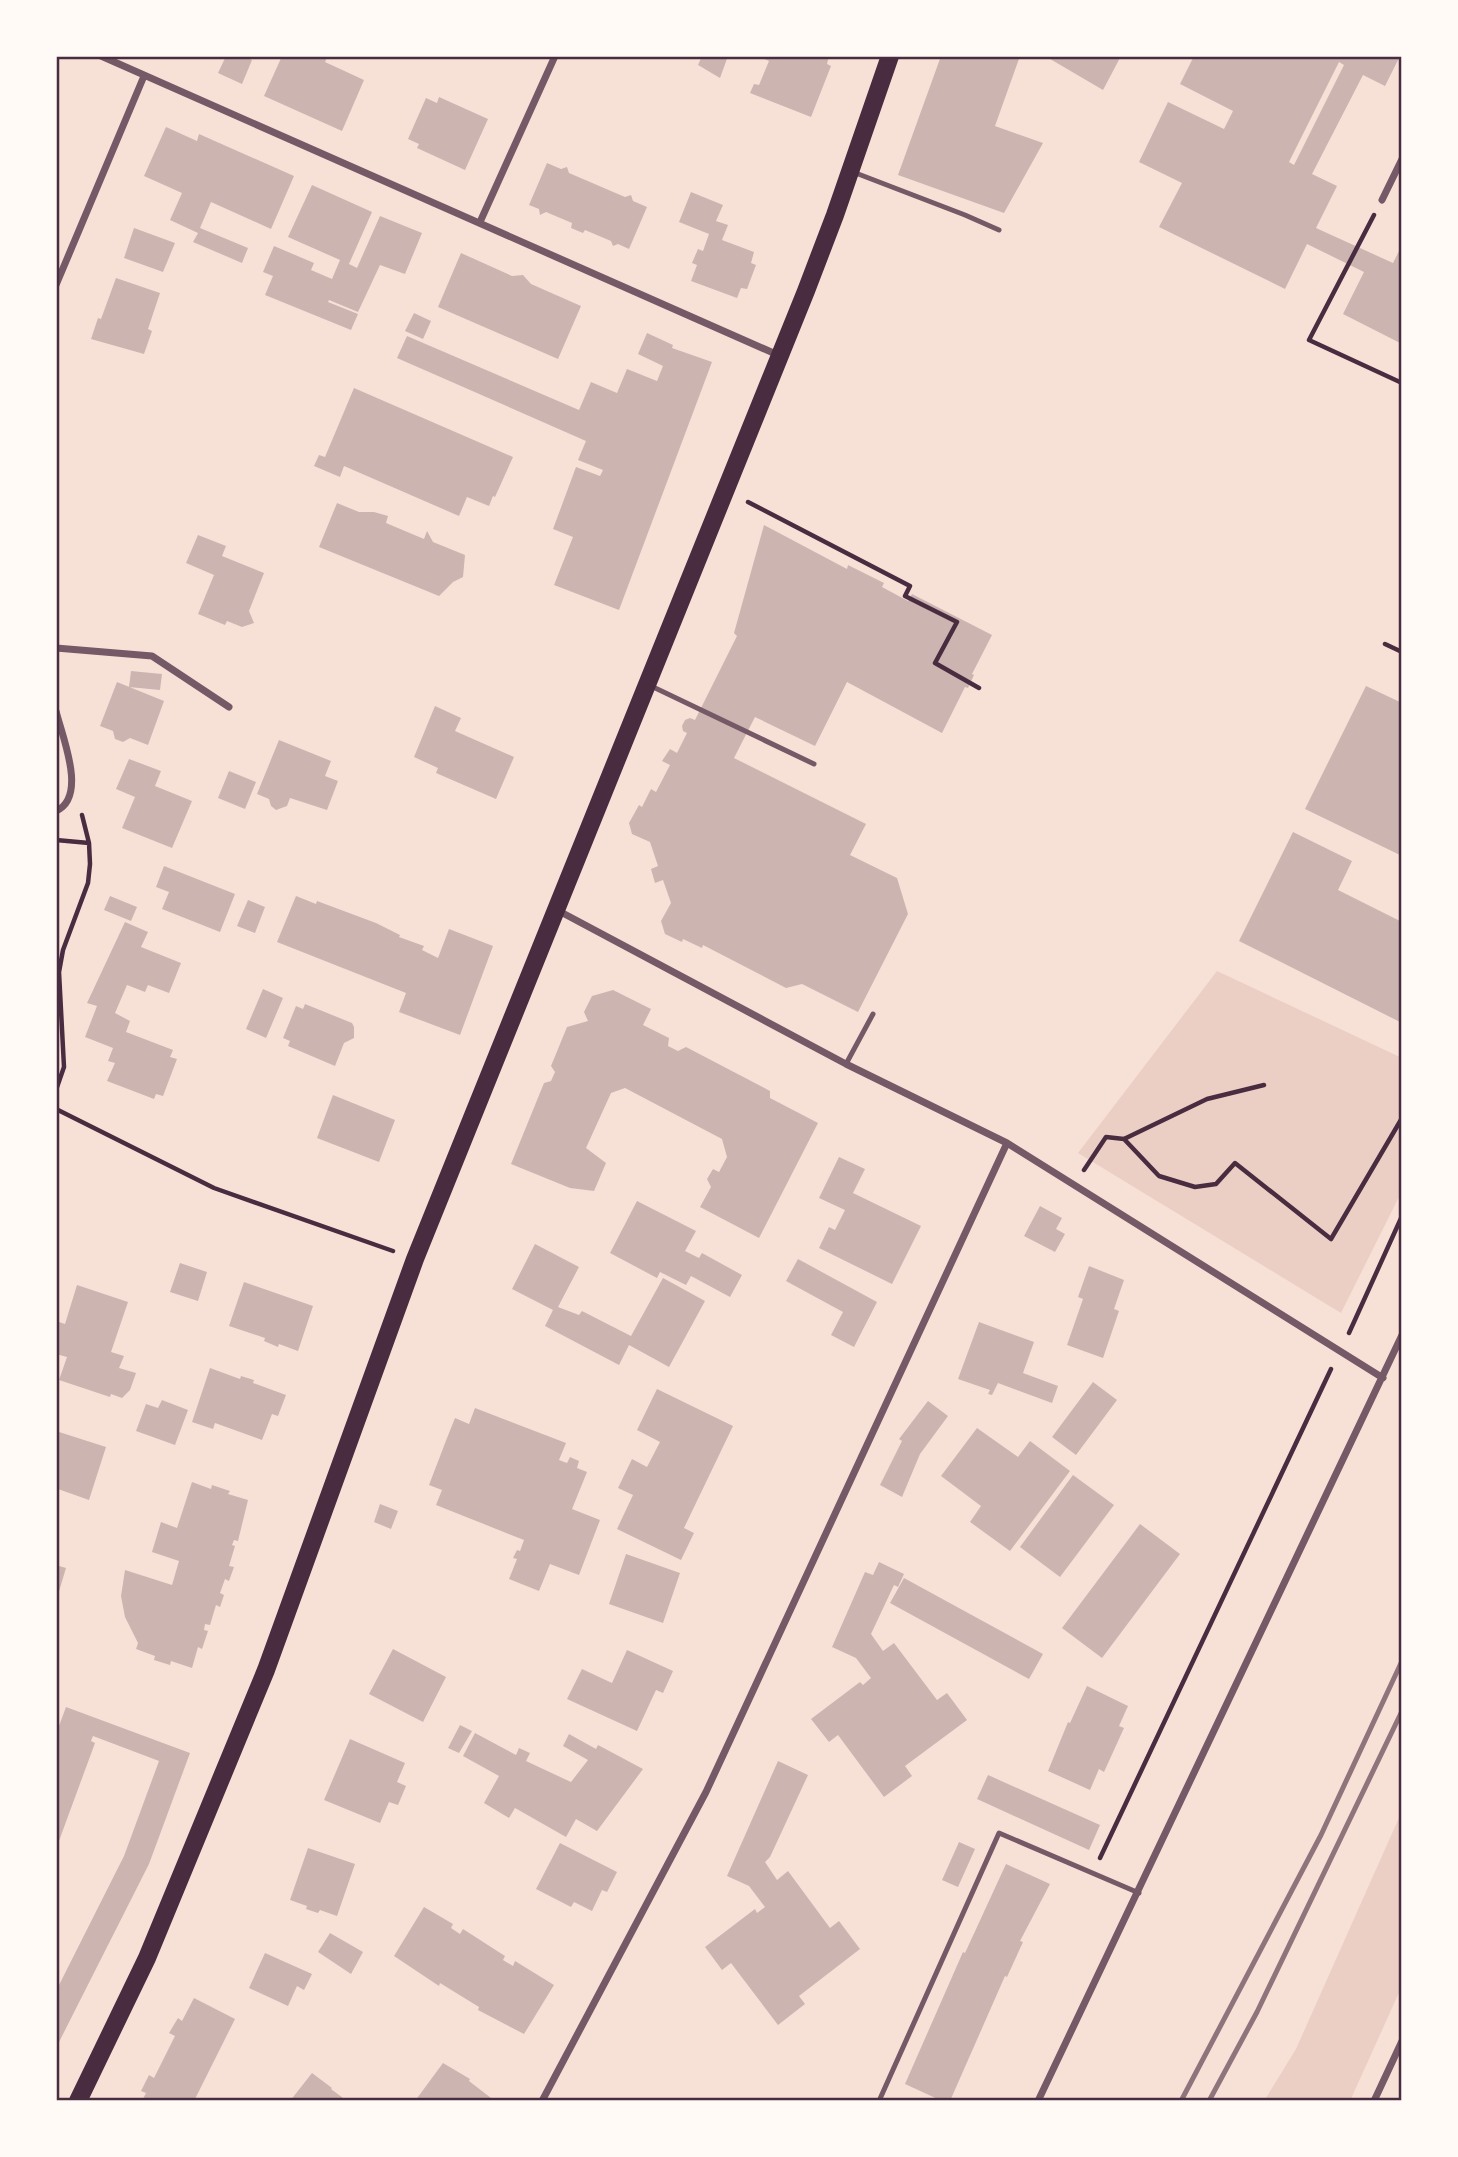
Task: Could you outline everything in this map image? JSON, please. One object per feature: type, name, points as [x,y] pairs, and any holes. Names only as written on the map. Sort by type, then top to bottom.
[{"type":"main road","points":[[78,2101],[147,1958],[265,1670],[415,1259],[806,291],[890,56]]},
{"type":"street","points":[[101,56],[778,355]]},
{"type":"street","points":[[480,222],[555,56]]},
{"type":"street","points":[[56,285],[145,76]]},
{"type":"street","points":[[1381,200],[1402,159]]},
{"type":"street","points":[[56,648],[152,656],[229,707]]},
{"type":"street","points":[[56,711],[73,780],[71,799],[56,811]]},
{"type":"street","points":[[56,750],[65,747]]},
{"type":"street","points":[[557,910],[846,1064],[1007,1143],[1383,1378]]},
{"type":"street","points":[[542,2101],[706,1792],[1007,1143]]},
{"type":"street","points":[[1038,2101],[1402,1335]]},
{"type":"street","points":[[1374,2101],[1402,2041]]},
{"type":"lane","points":[[850,171],[999,230]]},
{"type":"lane","points":[[648,685],[814,764]]},
{"type":"lane","points":[[846,1064],[873,1014]]},
{"type":"lane","points":[[879,2101],[999,1833],[1139,1893]]},
{"type":"path","points":[[1381,200],[1308,340],[1402,383]]},
{"type":"path","points":[[725,490],[910,586],[905,596],[957,622],[935,663],[979,688]]},
{"type":"path","points":[[1385,644],[1402,652]]},
{"type":"path","points":[[56,1090],[64,1067],[59,972],[63,950],[88,883],[90,864],[89,843],[73,780]]},
{"type":"path","points":[[56,840],[89,843]]},
{"type":"path","points":[[1074,1184],[1106,1137],[1124,1139],[1207,1099],[1264,1085]]},
{"type":"path","points":[[56,1109],[214,1188],[415,1259]]},
{"type":"path","points":[[1124,1139],[1159,1176],[1195,1187],[1216,1184],[1235,1163],[1331,1239],[1402,1118]]},
{"type":"path","points":[[1093,1872],[1402,1216]]},
{"type":"shaded area","points":[[1217,971],[1402,1058],[1402,1191],[1341,1313],[1078,1153]]},
{"type":"shaded area","points":[[1402,1811],[1402,1986],[1350,2101],[1264,2101],[1296,2049]]},
{"type":"building","points":[[226,56],[243,56],[252,60],[242,84],[218,73]]},
{"type":"building","points":[[282,56],[328,56],[325,62],[364,80],[342,131],[264,96]]},
{"type":"building","points":[[702,56],[728,56],[720,78],[698,65]]},
{"type":"building","points":[[757,56],[829,56],[827,64],[831,66],[811,117],[750,93],[754,84],[759,85],[769,61]]},
{"type":"building","points":[[941,56],[1020,56],[995,126],[1043,143],[1004,213],[898,175]]},
{"type":"building","points":[[1045,56],[1121,56],[1103,90]]},
{"type":"building","points":[[1194,56],[1400,56],[1385,86],[1363,75],[1312,174],[1337,186],[1316,228],[1393,263],[1402,245],[1402,344],[1343,314],[1364,272],[1307,244],[1285,289],[1159,227],[1182,183],[1139,162],[1168,102],[1224,129],[1233,111],[1180,84]],"holes":[[[1339,62],[1344,65],[1294,165],[1289,162]]]},
{"type":"building","points":[[439,97],[488,119],[465,170],[417,148],[419,144],[408,139],[426,98],[437,103]]},
{"type":"building","points":[[166,127],[197,141],[199,134],[294,176],[271,229],[211,202],[200,228],[248,248],[242,263],[193,242],[198,233],[170,220],[182,193],[144,176]]},
{"type":"building","points":[[547,163],[561,169],[567,167],[569,173],[625,197],[631,195],[633,201],[647,207],[629,249],[618,244],[613,246],[611,241],[585,230],[583,233],[571,228],[572,223],[546,212],[540,215],[539,209],[529,205]]},
{"type":"building","points":[[312,185],[372,212],[349,264],[357,268],[380,216],[422,233],[405,274],[380,265],[358,312],[329,300],[328,302],[358,314],[351,330],[265,295],[273,276],[263,272],[274,246],[314,263],[311,270],[332,279],[340,260],[288,237]]},
{"type":"building","points":[[691,192],[723,205],[716,221],[728,225],[722,240],[754,252],[751,263],[756,265],[747,289],[741,288],[737,298],[691,281],[697,265],[692,263],[698,249],[703,251],[709,234],[679,222]]},
{"type":"building","points":[[134,228],[175,243],[163,272],[124,258]]},
{"type":"building","points":[[461,253],[512,276],[523,275],[531,284],[581,306],[558,359],[438,307]]},
{"type":"building","points":[[116,278],[160,293],[148,329],[152,331],[144,354],[91,339]]},
{"type":"building","points":[[414,313],[431,321],[423,339],[405,331]]},
{"type":"building","points":[[647,333],[673,345],[672,348],[712,362],[619,610],[554,585],[573,537],[553,529],[576,467],[600,476],[603,470],[578,460],[586,441],[397,358],[407,336],[579,410],[591,382],[617,393],[627,369],[657,381],[663,366],[638,354]]},
{"type":"building","points":[[354,388],[513,457],[489,506],[467,497],[459,516],[344,466],[340,477],[314,466],[319,455],[325,457]]},
{"type":"building","points":[[337,503],[359,512],[388,516],[386,523],[424,539],[427,531],[433,542],[465,555],[463,577],[453,582],[439,596],[319,547]]},
{"type":"building","points":[[764,525],[847,569],[848,565],[884,583],[882,587],[908,601],[912,594],[992,635],[972,674],[974,675],[968,688],[965,687],[942,733],[847,682],[815,746],[755,717],[734,758],[866,824],[850,855],[897,878],[908,914],[858,1012],[802,984],[786,988],[703,945],[702,948],[665,934],[661,921],[671,903],[663,880],[655,883],[651,869],[658,866],[650,842],[632,834],[629,823],[639,805],[642,807],[651,789],[656,792],[670,765],[662,761],[670,749],[677,753],[687,733],[682,726],[685,720],[695,720],[737,636],[734,633]]},
{"type":"building","points":[[198,535],[226,546],[222,556],[264,573],[249,611],[254,623],[242,627],[227,621],[225,625],[198,614],[214,575],[186,563]]},
{"type":"building","points":[[131,671],[162,674],[160,690],[129,687]]},
{"type":"building","points":[[117,682],[164,701],[148,745],[130,738],[123,742],[115,739],[113,731],[100,726]]},
{"type":"building","points":[[1366,686],[1402,703],[1402,856],[1305,809]]},
{"type":"building","points":[[435,706],[461,718],[455,731],[514,757],[496,799],[436,773],[438,768],[414,757]]},
{"type":"building","points":[[279,740],[331,761],[325,776],[338,781],[327,810],[290,798],[287,806],[276,810],[269,799],[257,794]]},
{"type":"building","points":[[129,759],[161,771],[155,786],[192,801],[172,848],[122,828],[135,797],[116,789]]},
{"type":"building","points":[[229,771],[256,782],[245,809],[218,798]]},
{"type":"building","points":[[1293,832],[1352,861],[1338,890],[1402,922],[1402,1023],[1239,941]]},
{"type":"building","points":[[164,866],[235,894],[220,932],[162,909],[169,892],[156,887]]},
{"type":"building","points":[[110,896],[137,907],[131,921],[104,910]]},
{"type":"building","points":[[296,896],[376,923],[400,935],[399,937],[424,946],[422,950],[438,958],[449,929],[493,946],[460,1035],[399,1012],[406,993],[277,942]]},
{"type":"building","points":[[248,900],[265,907],[255,933],[237,926]]},
{"type":"building","points":[[125,922],[148,932],[141,947],[181,963],[169,993],[148,985],[145,992],[127,985],[115,1013],[130,1021],[126,1032],[173,1050],[170,1057],[177,1059],[163,1096],[156,1094],[154,1099],[107,1081],[115,1063],[108,1061],[113,1048],[85,1037],[97,1006],[87,1003]]},
{"type":"building","points":[[263,989],[283,998],[266,1038],[246,1029]]},
{"type":"building","points":[[613,990],[651,1009],[643,1025],[669,1038],[668,1046],[678,1051],[686,1047],[770,1091],[770,1098],[818,1123],[759,1238],[700,1207],[711,1187],[707,1179],[713,1169],[719,1172],[727,1157],[722,1139],[625,1088],[611,1093],[586,1148],[606,1163],[594,1191],[570,1188],[511,1164],[544,1083],[551,1081],[555,1072],[551,1066],[567,1027],[588,1021],[584,1012],[592,996]]},
{"type":"building","points":[[305,1004],[352,1023],[354,1027],[354,1038],[344,1043],[335,1066],[288,1046],[290,1041],[283,1038],[296,1006],[303,1009]]},
{"type":"building","points":[[333,1095],[395,1120],[379,1162],[317,1138]]},
{"type":"building","points":[[839,1157],[865,1169],[853,1193],[921,1226],[892,1284],[819,1248],[829,1227],[835,1230],[845,1210],[819,1198]]},
{"type":"building","points":[[637,1201],[696,1231],[685,1251],[699,1258],[702,1253],[742,1275],[730,1297],[691,1276],[686,1285],[660,1272],[657,1278],[610,1253]]},
{"type":"building","points":[[1040,1206],[1062,1218],[1056,1229],[1065,1234],[1055,1252],[1024,1236]]},
{"type":"building","points":[[535,1244],[579,1267],[558,1307],[579,1315],[582,1311],[631,1336],[663,1278],[705,1301],[669,1367],[629,1345],[619,1365],[545,1326],[553,1310],[512,1289]]},
{"type":"building","points":[[798,1259],[877,1302],[854,1347],[831,1335],[843,1312],[786,1281]]},
{"type":"building","points":[[180,1263],[207,1272],[198,1301],[170,1292]]},
{"type":"building","points":[[1089,1266],[1124,1280],[1114,1309],[1119,1311],[1103,1358],[1067,1345],[1083,1299],[1078,1297]]},
{"type":"building","points":[[244,1282],[313,1306],[298,1351],[279,1344],[278,1347],[264,1341],[265,1338],[229,1326]]},
{"type":"building","points":[[77,1285],[128,1302],[111,1352],[124,1356],[119,1368],[136,1373],[130,1390],[122,1398],[111,1394],[110,1397],[59,1380],[67,1357],[56,1354],[56,1321],[65,1324]]},
{"type":"building","points":[[979,1322],[1034,1342],[1023,1373],[1058,1386],[1052,1403],[998,1383],[992,1395],[988,1394],[990,1390],[958,1379]]},
{"type":"building","points":[[210,1368],[240,1379],[241,1376],[254,1380],[253,1383],[286,1395],[278,1416],[272,1414],[262,1440],[215,1423],[213,1429],[192,1422]]},
{"type":"building","points":[[1093,1382],[1117,1400],[1076,1455],[1052,1437]]},
{"type":"building","points":[[657,1389],[733,1426],[684,1528],[694,1533],[681,1560],[617,1529],[633,1495],[618,1488],[632,1459],[647,1467],[660,1442],[637,1430]]},
{"type":"building","points":[[162,1400],[188,1410],[175,1445],[136,1431],[146,1404],[158,1408]]},
{"type":"building","points":[[928,1401],[948,1416],[920,1454],[902,1497],[880,1485],[902,1441],[899,1439]]},
{"type":"building","points":[[475,1408],[566,1443],[559,1460],[567,1463],[570,1457],[579,1461],[577,1468],[587,1472],[572,1509],[600,1520],[579,1575],[550,1564],[539,1591],[509,1579],[517,1559],[513,1558],[517,1550],[520,1551],[524,1540],[436,1505],[442,1490],[429,1485],[455,1418],[469,1424]]},
{"type":"building","points":[[977,1428],[1018,1457],[1030,1441],[1070,1471],[1010,1551],[970,1522],[981,1506],[941,1476]]},
{"type":"building","points":[[56,1431],[106,1447],[89,1500],[58,1489],[59,1486],[56,1485]]},
{"type":"building","points":[[1073,1475],[1114,1505],[1060,1577],[1020,1547]]},
{"type":"building","points":[[192,1482],[211,1489],[212,1485],[230,1491],[228,1494],[248,1500],[238,1541],[234,1540],[232,1545],[235,1546],[229,1566],[234,1567],[229,1581],[225,1579],[220,1593],[224,1595],[220,1607],[216,1605],[210,1625],[205,1624],[204,1630],[208,1631],[202,1649],[198,1647],[192,1668],[171,1661],[170,1665],[154,1660],[155,1656],[136,1649],[138,1643],[125,1617],[121,1596],[125,1570],[172,1585],[179,1561],[152,1552],[161,1522],[177,1528]]},
{"type":"building","points":[[380,1504],[398,1511],[391,1529],[374,1522]]},
{"type":"building","points":[[1140,1524],[1180,1554],[1102,1658],[1062,1628]]},
{"type":"building","points":[[626,1554],[680,1573],[663,1623],[609,1604]]},
{"type":"building","points":[[879,1562],[904,1574],[898,1587],[894,1585],[871,1634],[883,1651],[894,1643],[937,1700],[947,1693],[967,1720],[905,1766],[912,1776],[884,1797],[838,1735],[829,1742],[811,1719],[860,1682],[863,1685],[871,1678],[856,1658],[832,1647],[865,1572],[873,1575]]},
{"type":"building","points":[[56,1565],[66,1568],[57,1598],[56,1598]]},
{"type":"building","points":[[904,1578],[1043,1654],[1029,1679],[890,1603]]},
{"type":"building","points":[[393,1649],[446,1677],[423,1722],[369,1694]]},
{"type":"building","points":[[627,1650],[673,1671],[663,1693],[656,1690],[637,1731],[567,1699],[582,1669],[612,1683]]},
{"type":"building","points":[[1087,1686],[1128,1706],[1119,1726],[1124,1728],[1104,1772],[1099,1769],[1090,1790],[1048,1771],[1068,1722],[1070,1723]]},
{"type":"building","points":[[66,1707],[190,1753],[149,1864],[56,2048],[56,1991],[124,1856],[159,1761],[93,1736],[91,1741],[95,1743],[56,1849],[56,1734]]},
{"type":"building","points":[[460,1725],[472,1731],[459,1753],[448,1748]]},
{"type":"building","points":[[475,1733],[516,1755],[519,1748],[530,1753],[526,1761],[571,1782],[588,1760],[563,1746],[569,1734],[596,1749],[598,1745],[643,1769],[597,1831],[576,1819],[566,1837],[515,1808],[509,1818],[484,1803],[499,1776],[463,1756]]},
{"type":"building","points":[[350,1739],[405,1763],[397,1782],[406,1786],[398,1805],[389,1802],[380,1823],[324,1800]]},
{"type":"building","points":[[778,1761],[808,1775],[770,1857],[765,1862],[777,1880],[788,1871],[830,1928],[839,1921],[860,1949],[799,1996],[805,2004],[778,2025],[731,1963],[722,1970],[705,1947],[755,1909],[757,1913],[765,1907],[749,1886],[727,1876]]},
{"type":"building","points":[[988,1775],[1100,1825],[1089,1850],[977,1799]]},
{"type":"building","points":[[959,1842],[975,1849],[958,1887],[942,1880]]},
{"type":"building","points":[[560,1843],[617,1872],[607,1892],[602,1890],[592,1911],[574,1902],[571,1907],[536,1889]]},
{"type":"building","points":[[308,1848],[355,1864],[337,1916],[320,1910],[318,1913],[306,1909],[307,1906],[290,1900]]},
{"type":"building","points":[[1006,1864],[1050,1884],[1020,1941],[1023,1942],[1007,1977],[1005,1976],[950,2101],[942,2101],[905,2084],[963,1952],[965,1953]]},
{"type":"building","points":[[424,1907],[453,1924],[451,1928],[460,1934],[463,1929],[505,1956],[503,1960],[513,1966],[515,1961],[554,1985],[524,2034],[478,2010],[479,2007],[440,1983],[439,1986],[394,1956]]},
{"type":"building","points":[[330,1933],[363,1952],[351,1974],[318,1952]]},
{"type":"building","points":[[265,1953],[312,1974],[304,1990],[297,1986],[288,2006],[249,1988]]},
{"type":"building","points":[[194,1998],[235,2019],[194,2101],[142,2101],[146,2093],[141,2091],[149,2075],[154,2078],[175,2036],[169,2033],[178,2018],[182,2021]]},
{"type":"building","points":[[443,2063],[470,2079],[469,2081],[491,2098],[489,2101],[415,2101]]},
{"type":"building","points":[[312,2073],[332,2088],[347,2101],[290,2101]]},
{"type":"railway","points":[[1181,2101],[1321,1835],[1402,1661]]},
{"type":"railway","points":[[1209,2101],[1257,2012],[1402,1711]]}]
